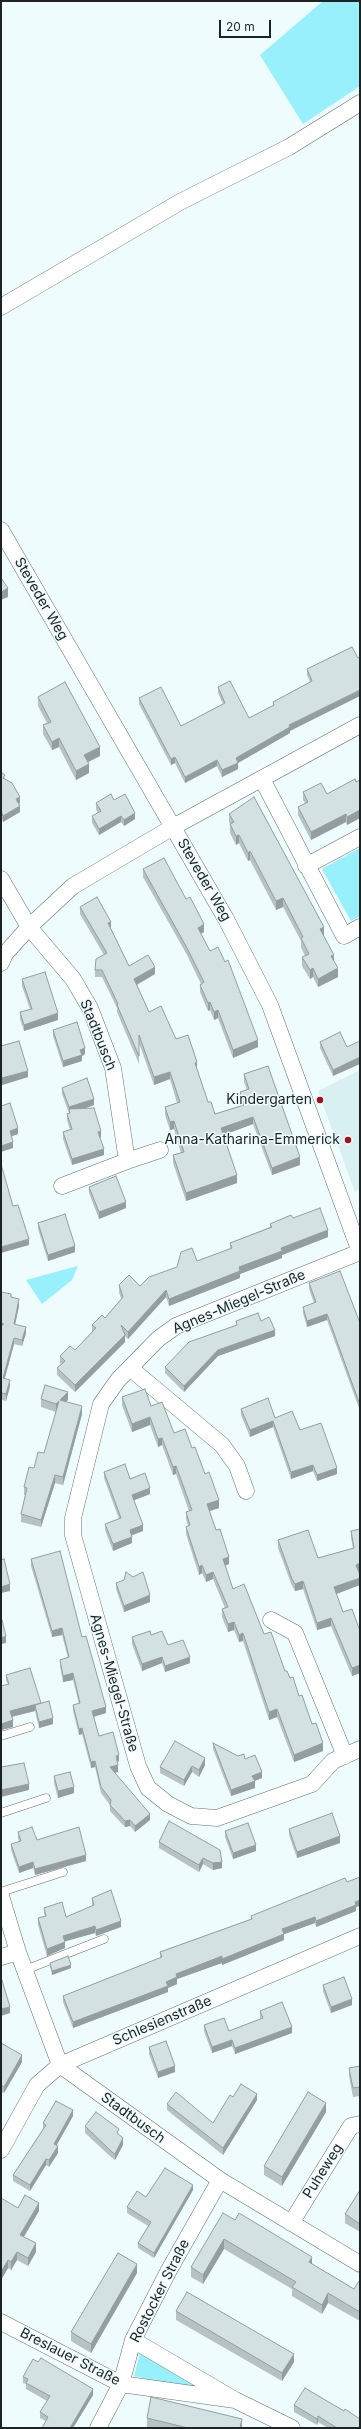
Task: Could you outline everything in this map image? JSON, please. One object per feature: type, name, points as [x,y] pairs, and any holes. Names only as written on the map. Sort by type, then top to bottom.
[{"type":"street","points":[[1,307],[180,202],[289,147],[360,103]]},
{"type":"street","name":"Steveder Weg","points":[[1,530],[226,919],[270,1005],[360,1252]]},
{"type":"street","points":[[1,963],[5,954],[29,927],[73,886],[173,827],[360,725]]},
{"type":"street","points":[[262,779],[306,866],[344,936],[360,927]]},
{"type":"street","points":[[306,866],[360,837]]},
{"type":"street","name":"Stadtbusch","points":[[1,879],[29,927],[73,979],[90,1008],[113,1068],[127,1161]]},
{"type":"street","points":[[62,1186],[160,1150]]},
{"type":"street","name":"Agnes-Miegel-Straße","points":[[360,1252],[176,1326],[158,1339],[130,1368],[101,1404],[73,1518],[72,1535],[138,1766],[148,1788],[168,1804],[191,1816],[217,1818],[312,1784],[333,1761],[360,1749]]},
{"type":"street","points":[[130,1368],[222,1445],[237,1466],[246,1491]]},
{"type":"street","points":[[271,1620],[295,1633],[345,1756]]},
{"type":"street","points":[[1,1896],[18,1952],[60,2065]]},
{"type":"street","name":"Schlesienstraße","points":[[1,2150],[36,2085],[60,2065],[360,1936]]},
{"type":"street","points":[[1,1957],[18,1952]]},
{"type":"street","name":"Stadtbusch","points":[[60,2065],[220,2180],[360,2264]]},
{"type":"street","name":"Puheweg","points":[[291,2223],[351,2126],[360,2124]]},
{"type":"street","name":"Rostocker Straße","points":[[98,2428],[121,2384],[132,2340],[169,2270],[220,2180]]},
{"type":"street","name":"Breslauer Straße","points":[[1,2322],[121,2384],[235,2400]]},
{"type":"street","name":"Breslauer Straße","points":[[132,2340],[235,2400],[292,2428]]},
{"type":"lane","points":[[1,1736],[30,1727]]},
{"type":"lane","points":[[1,1813],[46,1798]]},
{"type":"lane","points":[[1,1892],[63,1872]]},
{"type":"lane","points":[[25,1970],[104,1939]]},
{"type":"shaded area","points":[[323,1],[360,1],[360,86],[303,124],[260,55]]},
{"type":"shaded area","points":[[360,848],[360,916],[351,921],[322,869]]},
{"type":"shaded area","name":"Anna-Katharina-Emmerick","points":[[360,1070],[360,1189],[355,1192],[318,1091]]},
{"type":"shaded area","points":[[78,1266],[72,1280],[42,1304],[26,1280]]},
{"type":"shaded area","points":[[140,2353],[210,2394],[134,2376]]},
{"type":"building","points":[[1,578],[8,588],[1,592]]},
{"type":"building","points":[[352,647],[358,658],[360,657],[360,690],[289,725],[290,727],[236,758],[238,763],[222,770],[217,760],[185,777],[175,757],[171,759],[139,698],[161,687],[181,726],[225,703],[218,687],[230,681],[249,718],[274,705],[273,702],[312,681],[307,669]]},
{"type":"building","points":[[65,682],[100,747],[84,755],[89,764],[76,771],[59,738],[52,742],[43,725],[51,722],[38,697]]},
{"type":"building","points":[[1,772],[5,775],[3,778],[12,783],[20,797],[16,799],[20,806],[3,816],[1,811]]},
{"type":"building","points":[[355,779],[356,782],[360,780],[360,810],[347,817],[346,814],[311,832],[298,807],[308,802],[303,792],[321,783],[327,794]]},
{"type":"building","points":[[111,794],[114,800],[125,794],[135,813],[124,820],[121,816],[99,829],[92,816],[101,811],[96,803]]},
{"type":"building","points":[[254,797],[324,927],[320,929],[334,955],[331,956],[338,968],[318,979],[313,968],[310,970],[302,957],[309,954],[301,938],[303,937],[283,898],[276,901],[250,851],[248,853],[239,835],[236,836],[230,824],[234,822],[229,814]]},
{"type":"building","points":[[164,858],[186,899],[190,897],[204,924],[198,928],[210,951],[218,947],[225,962],[228,960],[258,1040],[233,1050],[218,1010],[214,1012],[210,1002],[208,1003],[200,985],[204,982],[143,869]]},
{"type":"building","points":[[97,897],[111,922],[108,923],[129,966],[148,955],[155,967],[134,979],[149,1012],[161,1006],[176,1039],[188,1035],[197,1062],[195,1063],[208,1102],[211,1102],[215,1114],[244,1105],[240,1092],[249,1089],[244,1074],[268,1066],[300,1157],[272,1168],[253,1117],[221,1128],[237,1175],[186,1193],[173,1155],[184,1152],[174,1121],[170,1122],[165,1107],[180,1102],[170,1072],[154,1077],[139,1035],[139,1056],[117,1005],[118,1004],[102,970],[95,970],[96,959],[107,953],[80,907]]},
{"type":"building","points":[[45,972],[58,1013],[24,1025],[20,1012],[32,1009],[22,979]]},
{"type":"building","points":[[77,1022],[85,1048],[80,1050],[82,1055],[63,1061],[53,1030]]},
{"type":"building","points":[[340,1032],[347,1047],[360,1041],[360,1057],[333,1070],[320,1042]]},
{"type":"building","points":[[19,1041],[28,1071],[2,1078],[1,1046]]},
{"type":"building","points":[[87,1078],[94,1099],[69,1107],[62,1088]]},
{"type":"building","points":[[10,1103],[18,1128],[10,1131],[13,1142],[1,1146],[1,1106]]},
{"type":"building","points":[[94,1108],[101,1131],[98,1132],[104,1149],[72,1159],[63,1132],[72,1129],[67,1114],[70,1113],[69,1109]]},
{"type":"building","points":[[1,1164],[13,1206],[18,1205],[29,1239],[1,1247]]},
{"type":"building","points":[[116,1176],[126,1202],[99,1212],[89,1187]]},
{"type":"building","points":[[320,1208],[328,1230],[281,1248],[282,1251],[239,1267],[240,1271],[169,1299],[166,1290],[128,1332],[121,1325],[125,1335],[75,1385],[57,1368],[65,1361],[60,1356],[70,1346],[75,1350],[96,1328],[92,1325],[102,1315],[105,1318],[123,1297],[119,1285],[129,1275],[140,1286],[149,1277],[177,1267],[181,1252],[192,1248],[197,1261],[232,1248],[230,1243],[272,1227],[270,1224],[291,1215],[293,1218]]},
{"type":"building","points":[[65,1214],[75,1246],[48,1255],[38,1223]]},
{"type":"building","points":[[340,1271],[360,1323],[360,1405],[327,1314],[307,1321],[303,1307],[316,1302],[309,1283]]},
{"type":"building","points":[[1,1292],[11,1294],[11,1297],[19,1299],[14,1324],[26,1327],[22,1340],[14,1338],[3,1378],[10,1380],[6,1394],[2,1393],[1,1399],[1,1326],[4,1324],[1,1323]]},
{"type":"building","points":[[258,1313],[261,1321],[269,1317],[275,1330],[218,1350],[184,1386],[165,1367],[189,1342],[237,1325],[236,1321]]},
{"type":"building","points":[[45,1385],[68,1392],[60,1400],[82,1406],[63,1477],[55,1475],[41,1520],[21,1514],[27,1488],[24,1487],[29,1467],[34,1468],[38,1452],[44,1453],[59,1401],[56,1404],[41,1399]]},
{"type":"building","points":[[145,1389],[151,1406],[162,1402],[174,1433],[185,1429],[192,1448],[195,1447],[205,1474],[209,1472],[219,1500],[207,1504],[216,1530],[220,1529],[229,1557],[223,1559],[233,1589],[244,1584],[264,1634],[271,1632],[285,1671],[287,1671],[290,1678],[293,1677],[299,1696],[302,1695],[312,1724],[316,1723],[323,1743],[294,1755],[277,1709],[269,1712],[243,1633],[239,1635],[234,1622],[228,1624],[222,1609],[228,1607],[213,1572],[206,1575],[202,1565],[199,1567],[186,1527],[190,1525],[186,1512],[192,1510],[176,1466],[173,1467],[162,1438],[158,1439],[150,1417],[132,1424],[122,1397]]},
{"type":"building","points":[[268,1398],[275,1418],[292,1411],[300,1430],[321,1423],[337,1468],[317,1475],[313,1465],[291,1472],[273,1421],[250,1430],[241,1409]]},
{"type":"building","points":[[125,1464],[130,1479],[145,1473],[150,1488],[132,1495],[143,1525],[130,1530],[132,1537],[113,1544],[105,1524],[121,1518],[104,1472]]},
{"type":"building","points":[[360,1529],[360,1563],[356,1565],[360,1578],[334,1587],[343,1612],[352,1609],[360,1631],[360,1665],[352,1668],[331,1618],[317,1623],[303,1581],[295,1584],[278,1540],[308,1530],[318,1558],[354,1548],[351,1531]]},
{"type":"building","points":[[60,1551],[82,1637],[86,1636],[106,1707],[92,1711],[99,1736],[113,1732],[119,1755],[116,1756],[118,1765],[110,1767],[150,1814],[135,1826],[130,1820],[125,1821],[110,1805],[111,1800],[101,1787],[95,1761],[91,1762],[82,1728],[79,1729],[73,1705],[80,1703],[73,1673],[63,1676],[60,1660],[69,1657],[62,1628],[52,1631],[31,1559]]},
{"type":"building","points":[[4,1559],[10,1584],[1,1587],[1,1560]]},
{"type":"building","points":[[126,1572],[133,1577],[143,1572],[150,1595],[124,1606],[116,1583],[124,1580]]},
{"type":"building","points":[[1,1616],[6,1636],[1,1638]]},
{"type":"building","points":[[150,1631],[151,1635],[162,1631],[168,1645],[183,1640],[190,1657],[165,1666],[162,1657],[142,1664],[132,1637]]},
{"type":"building","points":[[30,1668],[41,1703],[10,1711],[13,1720],[1,1724],[1,1686],[9,1684],[6,1675]]},
{"type":"building","points":[[49,1701],[53,1718],[39,1722],[35,1705]]},
{"type":"building","points":[[175,1741],[205,1758],[199,1770],[192,1766],[184,1780],[160,1767]]},
{"type":"building","points":[[213,1743],[238,1756],[244,1754],[245,1759],[255,1755],[262,1772],[252,1776],[255,1781],[231,1790]]},
{"type":"building","points":[[24,1763],[29,1784],[1,1790],[1,1767]]},
{"type":"building","points":[[70,1772],[74,1787],[58,1791],[54,1776]]},
{"type":"building","points":[[332,1813],[340,1836],[297,1852],[289,1829]]},
{"type":"building","points":[[169,1821],[220,1850],[222,1862],[213,1863],[203,1858],[199,1865],[159,1842]]},
{"type":"building","points":[[248,1823],[256,1845],[233,1853],[225,1831]]},
{"type":"building","points":[[32,1827],[37,1840],[79,1827],[86,1855],[35,1869],[33,1862],[19,1867],[11,1844],[21,1841],[18,1832]]},
{"type":"building","points":[[360,1877],[360,1900],[355,1902],[356,1905],[316,1921],[315,1917],[282,1929],[284,1934],[222,1959],[222,1956],[176,1974],[177,1977],[166,1982],[168,1986],[73,2022],[63,1996],[162,1957],[160,1952],[252,1919],[251,1916],[345,1878],[347,1882]]},
{"type":"building","points":[[111,1890],[121,1921],[96,1930],[95,1926],[63,1936],[65,1942],[47,1949],[38,1918],[46,1916],[44,1908],[62,1902],[66,1917],[94,1905],[92,1898]]},
{"type":"building","points":[[68,1956],[71,1965],[52,1971],[50,1963]]},
{"type":"building","points":[[1,1977],[10,2007],[1,2009]]},
{"type":"building","points":[[344,1977],[352,1999],[331,2007],[323,1985]]},
{"type":"building","points":[[282,2002],[292,2027],[235,2048],[232,2040],[212,2047],[204,2025],[224,2018],[229,2031],[263,2018],[260,2011]]},
{"type":"building","points":[[166,2041],[175,2066],[158,2072],[149,2047]]},
{"type":"building","points":[[1,2043],[22,2055],[4,2087],[1,2085]]},
{"type":"building","points":[[360,2066],[360,2087],[353,2088],[349,2068]]},
{"type":"building","points":[[241,2084],[257,2094],[223,2148],[167,2104],[176,2092],[213,2123],[230,2095],[233,2097]]},
{"type":"building","points":[[308,2092],[326,2103],[282,2177],[264,2166]]},
{"type":"building","points":[[56,2101],[73,2110],[54,2144],[58,2146],[49,2160],[46,2159],[30,2185],[13,2175],[46,2125],[43,2123]]},
{"type":"building","points":[[96,2112],[119,2129],[117,2133],[123,2138],[115,2154],[85,2126]]},
{"type":"building","points":[[165,2168],[193,2185],[154,2253],[138,2243],[151,2222],[127,2207],[137,2191],[146,2197]]},
{"type":"building","points":[[360,2190],[360,2224],[345,2214]]},
{"type":"building","points":[[25,2195],[39,2203],[20,2235],[36,2243],[28,2258],[17,2252],[11,2262],[8,2260],[1,2272],[1,2198],[18,2208]]},
{"type":"building","points":[[223,2213],[235,2220],[239,2213],[312,2257],[309,2262],[354,2289],[360,2281],[360,2312],[328,2293],[322,2305],[292,2287],[296,2282],[224,2239],[203,2275],[191,2267]]},
{"type":"building","points":[[118,2253],[137,2264],[91,2344],[71,2332]]},
{"type":"building","points":[[187,2292],[294,2354],[282,2373],[176,2311]]},
{"type":"building","points":[[41,2358],[93,2389],[70,2428],[42,2428],[48,2417],[40,2412],[50,2396],[26,2383],[28,2379],[23,2377],[33,2359],[38,2362]]},
{"type":"building","points":[[305,2388],[344,2411],[345,2409],[360,2419],[360,2428],[337,2428],[318,2416],[317,2419],[294,2405]]},
{"type":"building","points":[[151,2397],[242,2419],[240,2428],[188,2428],[147,2418]]},
{"type":"place","name":"Kindergarten","points":[[320,1100]]},
{"type":"place","name":"Anna-Katharina-Emmerick","points":[[348,1140]]}]
